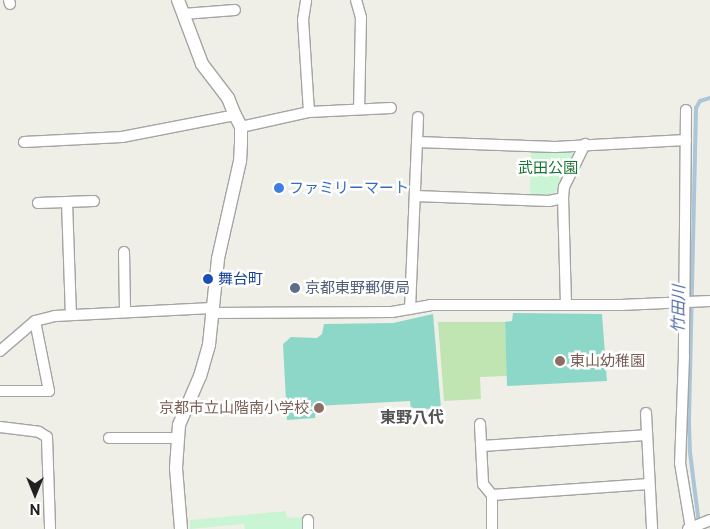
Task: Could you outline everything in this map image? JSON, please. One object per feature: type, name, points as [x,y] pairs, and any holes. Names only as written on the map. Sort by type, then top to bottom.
[{"type":"street","points":[[178,0],[202,64],[228,98],[238,121],[240,161],[218,259],[209,345],[200,376],[179,425],[176,468],[181,529]]},
{"type":"street","points":[[306,0],[303,20],[309,112]]},
{"type":"street","points":[[356,0],[362,17],[359,109]]},
{"type":"street","points":[[183,14],[235,10]]},
{"type":"street","points":[[24,142],[122,137],[309,112],[391,108]]},
{"type":"street","points":[[686,110],[686,302],[680,463],[692,528],[709,520]]},
{"type":"street","points":[[410,309],[418,117]]},
{"type":"street","points":[[417,142],[555,147],[686,140]]},
{"type":"street","points":[[566,304],[564,188],[585,144]]},
{"type":"street","points":[[415,196],[550,201],[563,198]]},
{"type":"street","points":[[38,204],[94,201]]},
{"type":"street","points":[[67,202],[71,315]]},
{"type":"street","points":[[124,252],[125,312]]},
{"type":"street","points":[[0,351],[35,321],[55,316],[212,310],[392,312],[430,306],[621,305],[710,301]]},
{"type":"street","points":[[0,391],[49,392],[35,321]]},
{"type":"street","points":[[646,413],[652,529]]},
{"type":"street","points":[[480,424],[483,484],[492,495],[492,529]]},
{"type":"street","points":[[0,427],[39,432],[47,437],[50,529]]},
{"type":"street","points":[[482,446],[646,435]]},
{"type":"street","points":[[109,438],[177,438]]},
{"type":"street","points":[[492,495],[649,484]]},
{"type":"green space","name":"武田公園","points":[[531,150],[571,151],[574,158],[566,169],[558,189],[552,195],[530,194]]},
{"type":"green space","points":[[438,322],[505,322],[507,376],[480,377],[481,399],[444,401]]},
{"type":"green space","points":[[286,511],[287,518],[303,517],[303,529],[245,529],[244,524],[190,529],[190,520]]},
{"type":"shaded area","points":[[513,313],[602,314],[607,381],[507,386],[505,322],[512,321]]},
{"type":"shaded area","points":[[433,314],[441,408],[411,410],[410,401],[316,406],[315,418],[287,420],[283,344],[291,337],[317,338],[322,334],[324,324],[393,323]]},
{"type":"waterway","name":"竹田川","points":[[699,524],[690,453],[689,419],[696,108],[700,101],[710,98]]},
{"type":"place","name":"ファミリーマート","points":[[279,188]]},
{"type":"place","name":"舞台町","points":[[208,279]]},
{"type":"place","name":"京都東野郵便局","points":[[295,288]]},
{"type":"place","name":"東山幼稚園","points":[[560,361]]},
{"type":"place","name":"京都市立山階南小学校","points":[[319,408]]},
{"type":"district","name":"東野八代","points":[[412,418]]}]
